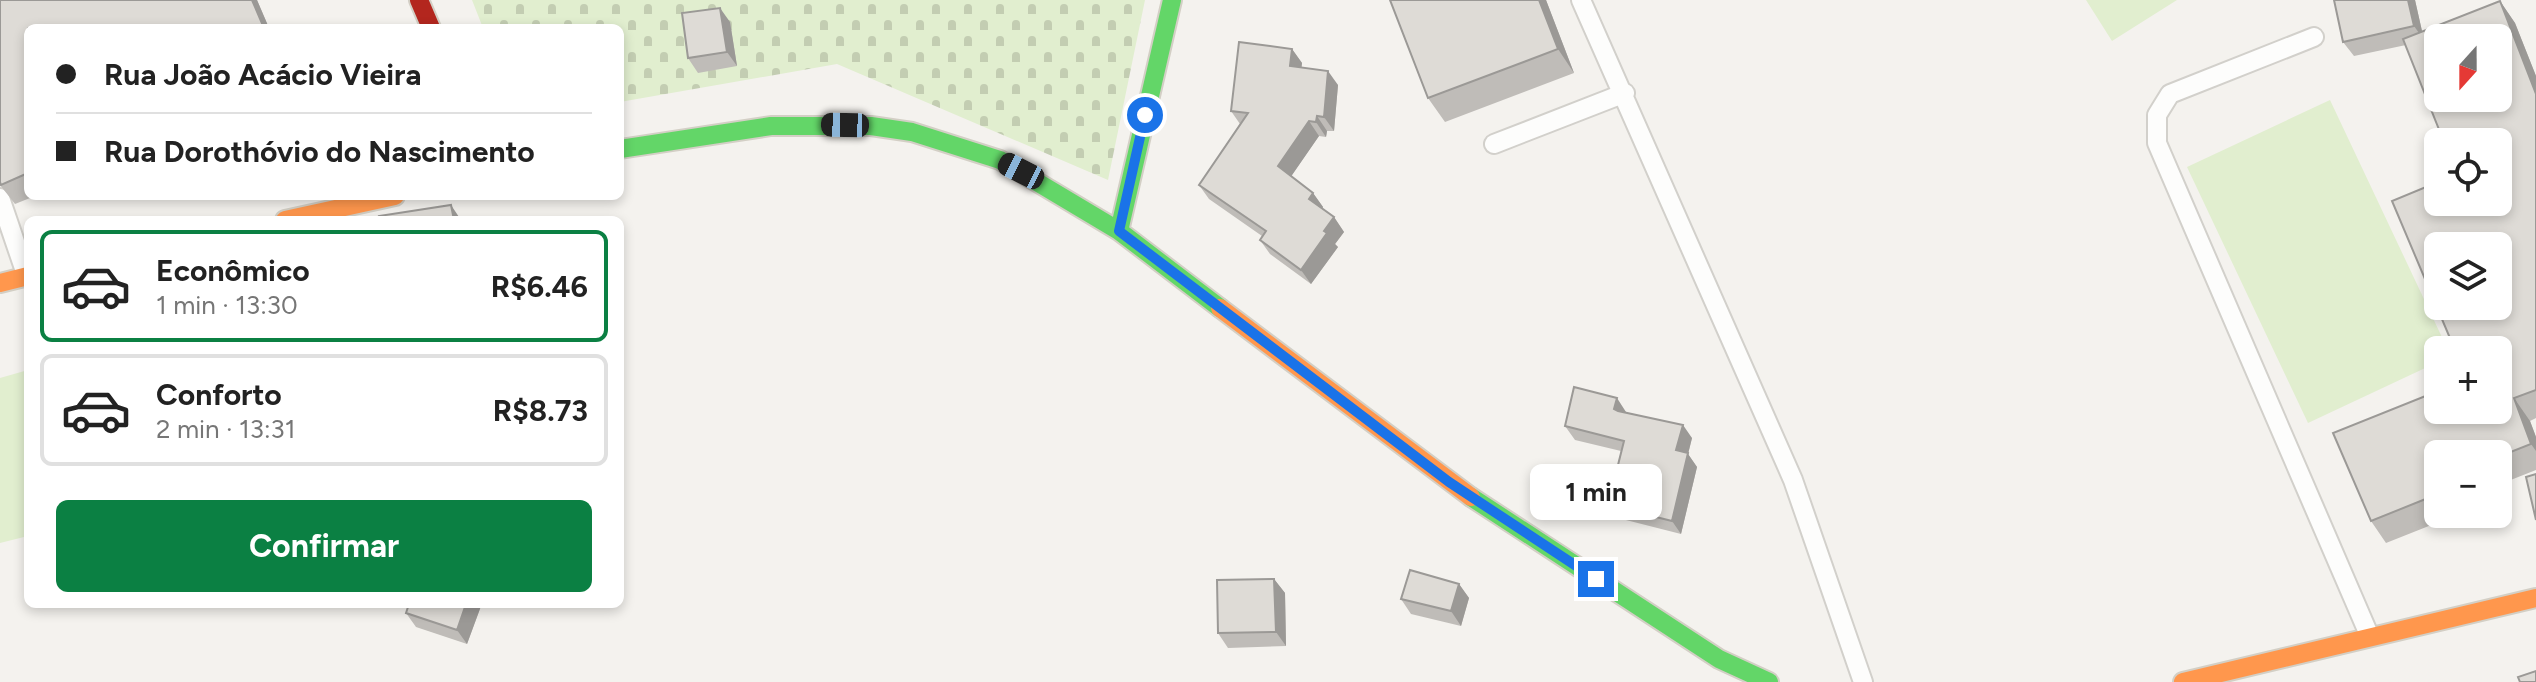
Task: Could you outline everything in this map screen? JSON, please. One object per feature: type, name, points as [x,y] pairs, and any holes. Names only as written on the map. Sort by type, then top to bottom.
[{"type":"street","points":[[419,0],[429,24]]},
{"type":"street","points":[[1119,231],[1172,0]]},
{"type":"street","points":[[624,148],[771,126],[871,126],[912,132],[1000,160],[1119,231],[1449,482],[1719,659],[1769,682]]},
{"type":"street","points":[[303,216],[377,200]]},
{"type":"street","points":[[0,283],[24,277]]},
{"type":"street","points":[[2183,682],[2536,598]]},
{"type":"lane","points":[[1581,0],[1625,93],[1793,480],[1863,682]]},
{"type":"lane","points":[[2314,37],[2170,94],[2157,115],[2157,143],[2370,637]]},
{"type":"lane","points":[[1494,144],[1625,93]]},
{"type":"lane","points":[[0,198],[24,265]]},
{"type":"green space","points":[[472,0],[1145,0],[1108,180],[837,64],[624,101],[624,24],[481,24]]},
{"type":"green space","points":[[2086,0],[2177,0],[2112,41]]},
{"type":"green space","points":[[2330,100],[2424,299],[2424,320],[2434,320],[2441,336],[2424,336],[2424,369],[2308,423],[2187,167]]},
{"type":"green space","points":[[24,371],[24,537],[0,543],[0,378]]},
{"type":"building","points":[[0,0],[252,0],[262,24],[24,24],[24,175],[1,185]]},
{"type":"building","points":[[1390,0],[1539,0],[1558,49],[1428,98]]},
{"type":"building","points":[[2334,0],[2408,0],[2414,26],[2343,42]]},
{"type":"building","points":[[2500,1],[2509,24],[2441,24]]},
{"type":"building","points":[[720,8],[727,52],[688,58],[682,13]]},
{"type":"building","points":[[2424,31],[2424,92],[2403,39]]},
{"type":"building","points":[[2512,32],[2536,94],[2536,390],[2514,398],[2531,444],[2512,451],[2512,440],[2424,440],[2424,500],[2371,521],[2333,433],[2424,397],[2424,424],[2512,424],[2512,336],[2449,336],[2442,320],[2512,320],[2512,232],[2424,232],[2424,277],[2392,201],[2424,188],[2424,216],[2512,216],[2512,128],[2438,128],[2432,112],[2512,112]]},
{"type":"building","points":[[1239,42],[1292,49],[1290,66],[1328,71],[1324,117],[1317,116],[1316,122],[1309,121],[1278,166],[1313,193],[1309,199],[1334,217],[1324,231],[1327,233],[1301,270],[1260,240],[1266,231],[1199,185],[1248,113],[1231,111]]},
{"type":"building","points":[[451,205],[453,216],[379,216]]},
{"type":"building","points":[[1574,387],[1617,398],[1614,409],[1618,411],[1683,425],[1676,450],[1688,453],[1672,521],[1608,505],[1624,441],[1565,426]]},
{"type":"building","points":[[2536,474],[2536,520],[2526,477]]},
{"type":"building","points":[[1410,570],[1459,584],[1451,611],[1401,599]]},
{"type":"building","points":[[1274,579],[1276,632],[1218,633],[1217,580]]},
{"type":"building","points":[[408,608],[465,608],[457,630],[406,613]]},
{"type":"building","points":[[2536,671],[2536,682],[2520,682],[2518,677]]},
{"type":"traffic: fast","points":[[1119,231],[1172,0]]},
{"type":"traffic: fast","points":[[624,148],[771,126],[871,126],[912,132],[1000,160],[1119,231],[1220,308]]},
{"type":"traffic: fast","points":[[1471,497],[1719,659],[1769,682]]},
{"type":"traffic: slow","points":[[303,216],[377,200]]},
{"type":"traffic: slow","points":[[0,283],[24,277]]},
{"type":"traffic: slow","points":[[1220,308],[1471,497]]},
{"type":"traffic: slow","points":[[2183,682],[2536,598]]},
{"type":"traffic: jam","points":[[419,0],[429,24]]},
{"type":"route","points":[[1145,115],[1119,231],[1449,482],[1596,579]]}]
